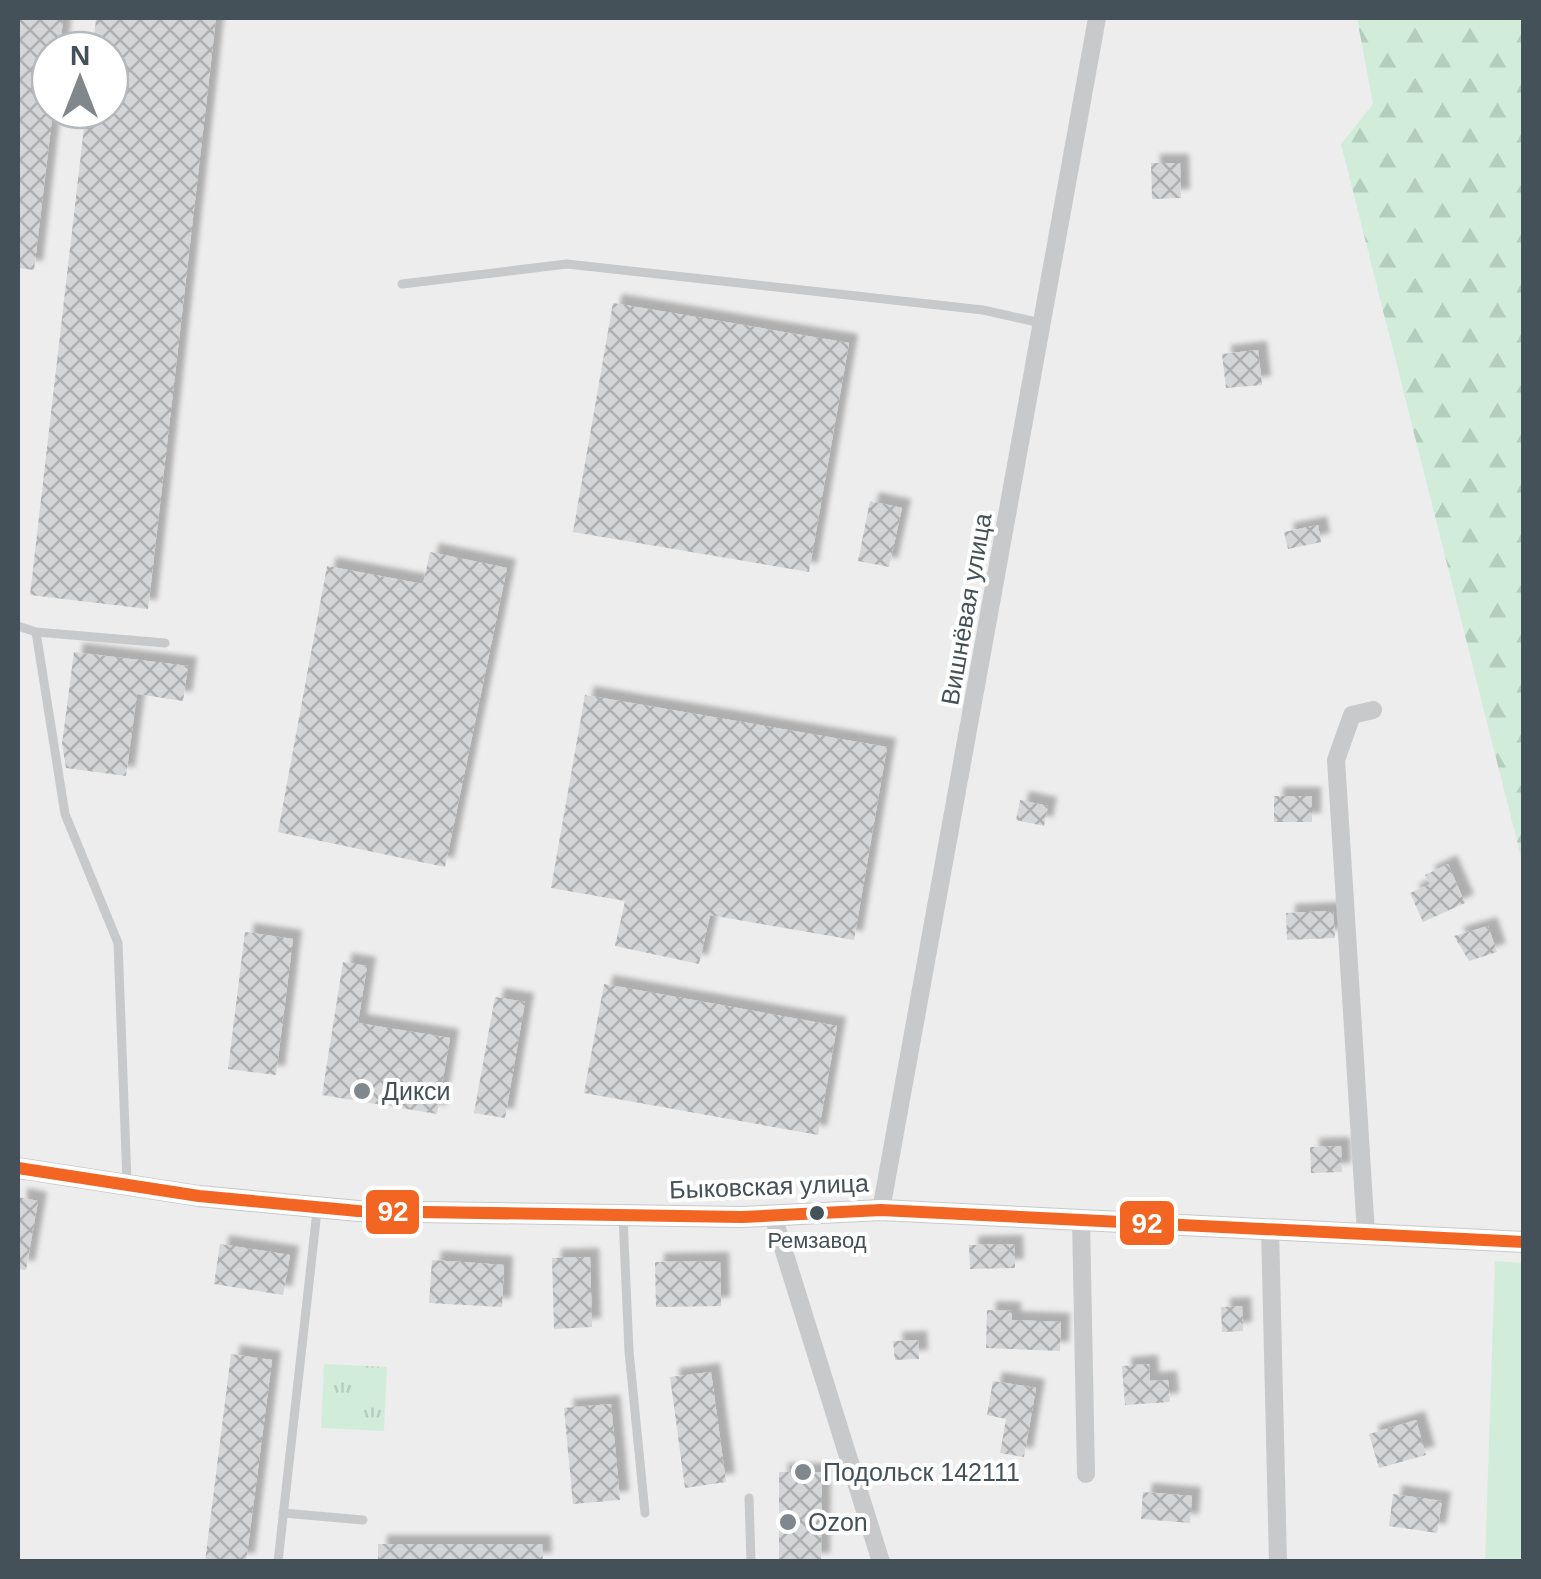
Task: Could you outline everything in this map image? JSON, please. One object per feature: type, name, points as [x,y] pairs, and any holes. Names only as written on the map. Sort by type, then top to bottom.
[{"type":"street","name":"Вишнёвая улица","points":[[881,1210],[1097,18]]},
{"type":"street","points":[[1366,1234],[1336,760],[1352,715],[1373,710]]},
{"type":"street","name":"Быковская улица","points":[[18,1168],[318,1208],[623,1217],[773,1216],[881,1210],[1524,1242]]},
{"type":"street","points":[[773,1216],[881,1562]]},
{"type":"street","points":[[1081,1218],[1086,1474]]},
{"type":"street","points":[[1270,1228],[1278,1562]]},
{"type":"lane","points":[[402,284],[567,264],[983,310],[1044,324]]},
{"type":"lane","points":[[18,626],[36,632],[165,642]]},
{"type":"lane","points":[[36,632],[65,814],[118,943],[126,1185]]},
{"type":"lane","points":[[278,1562],[318,1208]]},
{"type":"lane","points":[[623,1217],[629,1351],[644,1513]]},
{"type":"lane","points":[[750,1498],[751,1562]]},
{"type":"lane","points":[[283,1513],[363,1520]]},
{"type":"green space","points":[[1357,18],[1523,18],[1523,865],[1341,144],[1373,104]]},
{"type":"green space","points":[[1495,1261],[1523,1263],[1523,1561],[1485,1561]]},
{"type":"green space","points":[[324,1364],[387,1367],[384,1431],[321,1428]]},
{"type":"building","points":[[18,18],[63,18],[62,30],[30,30],[30,130],[51,130],[34,270],[18,268]]},
{"type":"building","points":[[96,18],[216,18],[148,609],[30,595],[84,130],[130,130],[130,30],[95,30]]},
{"type":"building","points":[[1151,163],[1180,163],[1181,198],[1152,199]]},
{"type":"building","points":[[613,303],[849,343],[809,572],[573,532]]},
{"type":"building","points":[[1258,350],[1262,385],[1226,388],[1222,354]]},
{"type":"building","points":[[870,501],[902,508],[889,567],[858,561]]},
{"type":"building","points":[[1318,525],[1321,542],[1288,549],[1284,532]]},
{"type":"building","points":[[430,552],[507,568],[445,867],[278,832],[327,566],[423,584]]},
{"type":"building","points":[[74,652],[188,666],[183,701],[137,694],[126,776],[66,768],[62,744]]},
{"type":"building","points":[[585,695],[887,747],[854,940],[710,915],[699,964],[615,946],[625,901],[551,888]]},
{"type":"building","points":[[1274,796],[1312,796],[1312,822],[1274,822]]},
{"type":"building","points":[[1020,800],[1048,806],[1044,826],[1016,820]]},
{"type":"building","points":[[1448,864],[1465,903],[1423,922],[1410,893],[1430,884],[1425,875]]},
{"type":"building","points":[[1333,911],[1335,938],[1287,940],[1286,913]]},
{"type":"building","points":[[1488,926],[1497,952],[1469,961],[1454,936]]},
{"type":"building","points":[[245,932],[293,939],[276,1075],[228,1069]]},
{"type":"building","points":[[343,962],[367,966],[358,1023],[450,1038],[437,1114],[322,1095]]},
{"type":"building","points":[[604,984],[837,1026],[818,1135],[584,1093]]},
{"type":"building","points":[[495,997],[525,1002],[505,1118],[474,1113]]},
{"type":"building","points":[[1341,1146],[1342,1172],[1311,1173],[1310,1147]]},
{"type":"building","points":[[18,1197],[38,1201],[26,1270],[18,1269]]},
{"type":"building","points":[[220,1244],[290,1255],[283,1295],[214,1284]]},
{"type":"building","points":[[1014,1244],[1015,1268],[970,1269],[969,1245]]},
{"type":"building","points":[[590,1257],[592,1327],[554,1329],[552,1258]]},
{"type":"building","points":[[432,1260],[504,1265],[502,1307],[429,1303]]},
{"type":"building","points":[[720,1261],[721,1306],[656,1307],[655,1262]]},
{"type":"building","points":[[1242,1306],[1243,1331],[1222,1332],[1221,1307]]},
{"type":"building","points":[[987,1310],[1012,1311],[1012,1320],[1061,1322],[1060,1351],[986,1348]]},
{"type":"building","points":[[918,1340],[919,1359],[895,1360],[893,1341]]},
{"type":"building","points":[[231,1354],[272,1360],[246,1562],[205,1562]]},
{"type":"building","points":[[1149,1364],[1150,1381],[1168,1380],[1170,1402],[1125,1405],[1122,1366]]},
{"type":"building","points":[[711,1372],[726,1482],[685,1488],[670,1377]]},
{"type":"building","points":[[993,1381],[1036,1388],[1024,1457],[1000,1453],[1006,1419],[987,1415]]},
{"type":"building","points":[[611,1404],[620,1500],[573,1504],[564,1408]]},
{"type":"building","points":[[1416,1420],[1426,1455],[1379,1468],[1369,1434]]},
{"type":"building","points":[[779,1472],[822,1472],[821,1562],[779,1562]]},
{"type":"building","points":[[1143,1492],[1192,1496],[1190,1523],[1141,1519]]},
{"type":"building","points":[[1393,1494],[1442,1501],[1437,1533],[1389,1526]]},
{"type":"building","points":[[378,1544],[542,1544],[543,1562],[378,1562]]},
{"type":"transit line","name":"92","points":[[18,1168],[199,1196],[358,1211],[742,1217],[881,1210],[1524,1242]]},
{"type":"place","name":"Дикси","points":[[362,1091]]},
{"type":"place","name":"Ремзавод","points":[[817,1213]]},
{"type":"place","name":"Подольск 142111","points":[[803,1472]]},
{"type":"place","name":"Ozon","points":[[788,1522]]}]
